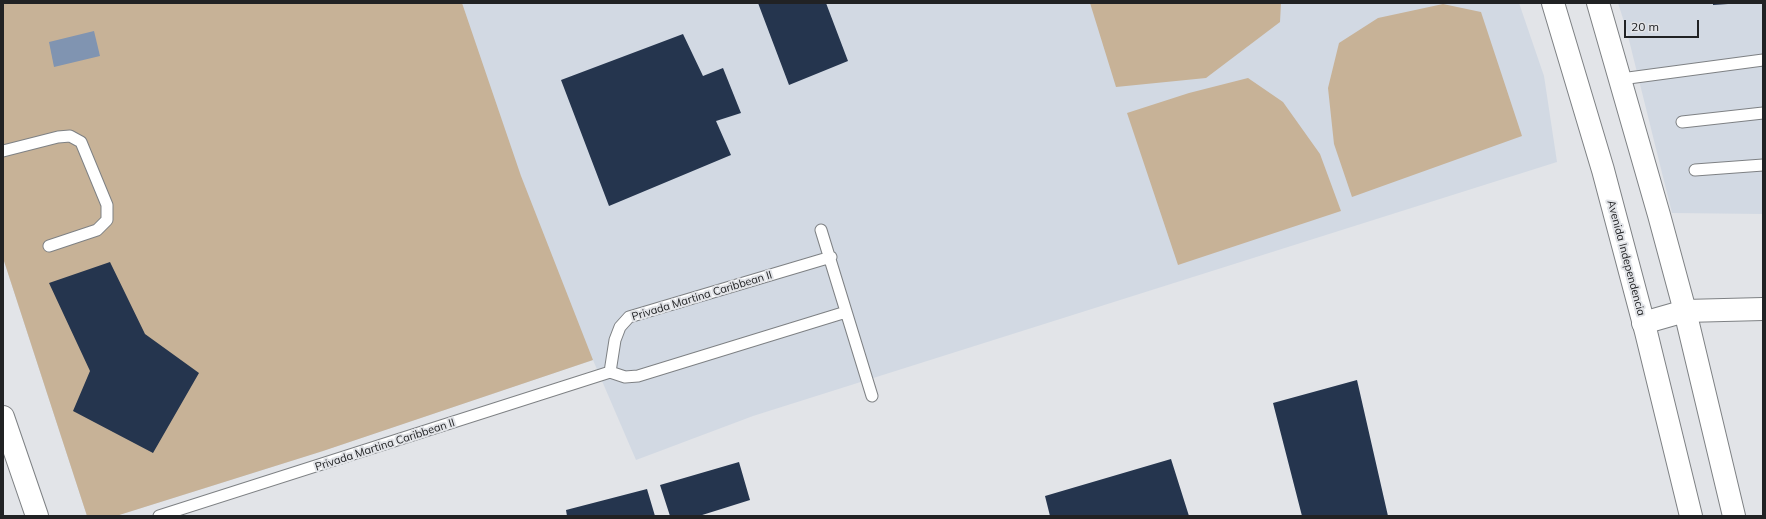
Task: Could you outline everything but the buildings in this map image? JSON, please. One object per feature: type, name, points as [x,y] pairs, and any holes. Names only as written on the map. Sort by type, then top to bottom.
[{"type":"main road","name":"Avenida Independencia","points":[[1553,3],[1603,170],[1692,516]]},
{"type":"main road","points":[[1598,3],[1621,79],[1685,311],[1734,516]]},
{"type":"main road","points":[[1643,323],[1685,311],[1763,309]]},
{"type":"main road","points":[[3,417],[37,516]]},
{"type":"lane","points":[[1621,79],[1763,60]]},
{"type":"lane","points":[[1682,122],[1763,113]]},
{"type":"lane","points":[[3,151],[58,137],[70,136],[81,142],[107,206],[107,220],[97,230],[49,246]]},
{"type":"lane","points":[[1695,170],[1763,164]]},
{"type":"lane","points":[[821,230],[831,257],[872,396]]},
{"type":"lane","name":"Privada Martina Caribbean II","points":[[159,516],[610,372],[620,327],[629,317],[831,257]]},
{"type":"lane","points":[[610,372],[625,377],[638,376],[846,312]]},
{"type":"shaded area","points":[[3,3],[1519,3],[1544,76],[1557,162],[753,416],[636,460],[593,360],[323,451],[116,516],[87,516],[3,258]]},
{"type":"shaded area","points":[[3,3],[462,3],[521,176],[593,360],[323,451],[116,516],[87,516],[3,258]]},
{"type":"shaded area","points":[[1090,3],[1281,3],[1280,22],[1206,78],[1116,87]]},
{"type":"shaded area","points":[[1618,3],[1763,3],[1763,214],[1672,213],[1626,28]]},
{"type":"shaded area","points":[[1443,4],[1481,12],[1522,136],[1352,197],[1334,144],[1328,88],[1339,43],[1378,18]]},
{"type":"shaded area","points":[[1248,78],[1283,102],[1320,154],[1341,211],[1178,265],[1127,113],[1189,93]]},
{"type":"water","points":[[94,31],[100,56],[54,67],[49,42]]}]
